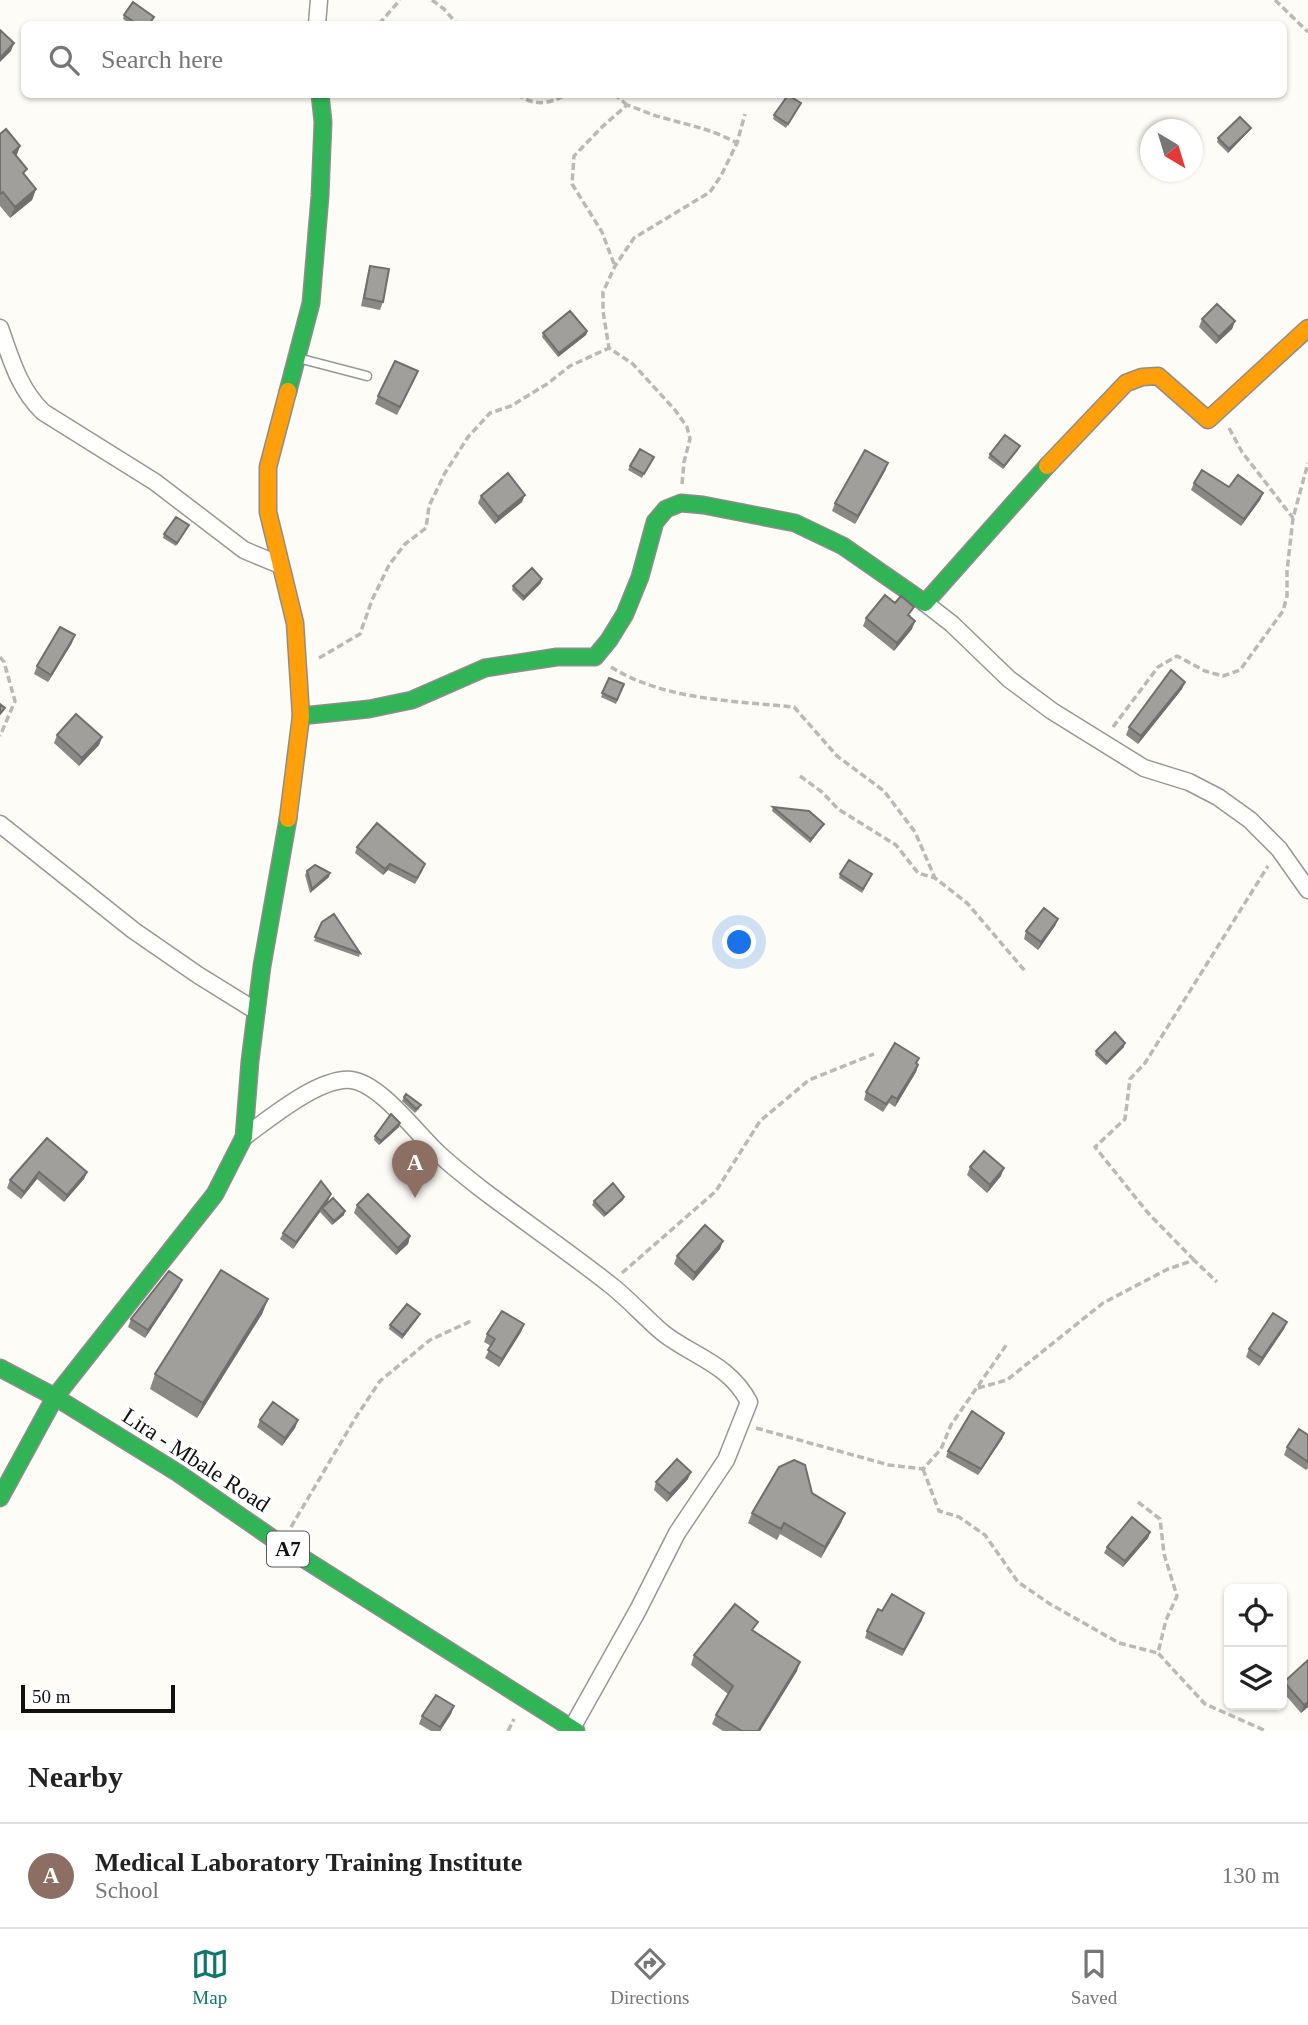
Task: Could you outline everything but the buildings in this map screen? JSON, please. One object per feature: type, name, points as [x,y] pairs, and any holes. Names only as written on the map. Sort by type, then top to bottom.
[{"type":"street","points":[[317,21],[319,0]]},
{"type":"street","points":[[0,1498],[55,1397],[215,1194],[244,1137],[256,1011],[273,898],[293,793],[301,716],[295,623],[268,512],[268,467],[312,303],[320,196],[323,122],[320,98]]},
{"type":"street","points":[[0,328],[15,373],[30,400],[43,412],[155,482],[244,550],[280,565]]},
{"type":"street","points":[[925,603],[1031,483],[1126,383],[1142,377],[1158,376],[1208,420],[1308,328]]},
{"type":"street","points":[[301,716],[369,709],[412,700],[485,668],[557,657],[595,657],[625,614],[640,577],[655,522],[666,509],[681,503],[704,505],[794,523],[843,546],[952,624],[1009,679],[1052,711],[1144,768],[1189,782],[1218,797],[1250,820],[1279,849],[1308,890]]},
{"type":"street","points":[[0,824],[133,930],[256,1011]]},
{"type":"street","points":[[244,1137],[290,1103],[329,1084],[349,1080],[366,1084],[407,1119],[439,1154],[609,1284],[666,1335],[725,1371],[741,1388],[748,1402],[726,1460],[677,1533],[639,1610],[574,1729]]},
{"type":"street","name":"Lira - Mbale Road","points":[[3,1376],[55,1397],[178,1473],[282,1545],[574,1729]]},
{"type":"lane","points":[[298,358],[367,376]]},
{"type":"path","points":[[382,21],[400,0]]},
{"type":"path","points":[[432,0],[454,21]]},
{"type":"path","points":[[1275,0],[1308,32]]},
{"type":"path","points":[[522,98],[528,102],[550,104],[561,98]]},
{"type":"path","points":[[619,98],[628,106],[644,109],[662,118],[690,123],[737,143]]},
{"type":"path","points":[[615,266],[602,232],[572,184],[574,156],[602,127],[628,106]]},
{"type":"path","points":[[681,503],[684,462],[690,439],[687,427],[634,364],[609,348],[603,292],[615,266],[634,239],[710,192],[737,143],[745,114]]},
{"type":"path","points":[[298,669],[360,634],[372,600],[389,565],[405,544],[426,528],[429,506],[444,473],[468,437],[490,413],[511,406],[570,366],[609,348]]},
{"type":"path","points":[[1208,420],[1228,426],[1242,452],[1293,518]]},
{"type":"path","points":[[1101,742],[1158,667],[1177,656],[1205,671],[1223,676],[1240,670],[1283,611],[1287,596],[1293,518],[1308,463]]},
{"type":"path","points":[[0,657],[4,662],[15,701],[0,736]]},
{"type":"path","points":[[595,657],[623,675],[672,692],[794,707],[837,756],[884,791],[915,832],[936,878]]},
{"type":"path","points":[[800,776],[822,792],[838,810],[896,845],[918,873],[936,878],[967,903],[1026,971]]},
{"type":"path","points":[[1217,1282],[1149,1213],[1095,1147],[1125,1119],[1129,1079],[1145,1063],[1279,849]]},
{"type":"path","points":[[609,1284],[716,1191],[760,1121],[809,1080],[874,1054]]},
{"type":"path","points":[[976,1388],[1007,1380],[1103,1303],[1168,1269],[1194,1260]]},
{"type":"path","points":[[282,1545],[356,1417],[380,1381],[430,1340],[471,1321]]},
{"type":"path","points":[[923,1469],[940,1449],[951,1425],[1007,1344]]},
{"type":"path","points":[[737,1436],[759,1427],[889,1465],[923,1469]]},
{"type":"path","points":[[923,1469],[939,1511],[959,1517],[985,1535],[1018,1582],[1050,1604],[1119,1643],[1158,1653],[1205,1704],[1266,1731]]},
{"type":"path","points":[[1138,1502],[1160,1519],[1164,1554],[1177,1597],[1166,1620],[1158,1653]]},
{"type":"traffic: fast","points":[[288,391],[311,303],[320,196],[323,122],[320,98]]},
{"type":"traffic: fast","points":[[301,716],[369,709],[412,700],[485,668],[557,657],[595,657],[625,614],[640,577],[655,522],[666,509],[681,503],[795,523],[843,546],[925,603],[1047,466]]},
{"type":"traffic: fast","points":[[0,1498],[55,1397],[215,1194],[244,1137],[262,966],[288,819]]},
{"type":"traffic: fast","points":[[0,1368],[55,1397],[178,1473],[282,1545],[576,1731]]},
{"type":"traffic: slow","points":[[1047,466],[1126,383],[1142,377],[1158,376],[1208,420],[1308,328]]},
{"type":"traffic: slow","points":[[288,391],[268,467],[268,512],[295,623],[301,716],[288,819]]},
{"type":"place","name":"Medical Laboratory Training Institute","points":[[415,1198]]}]
